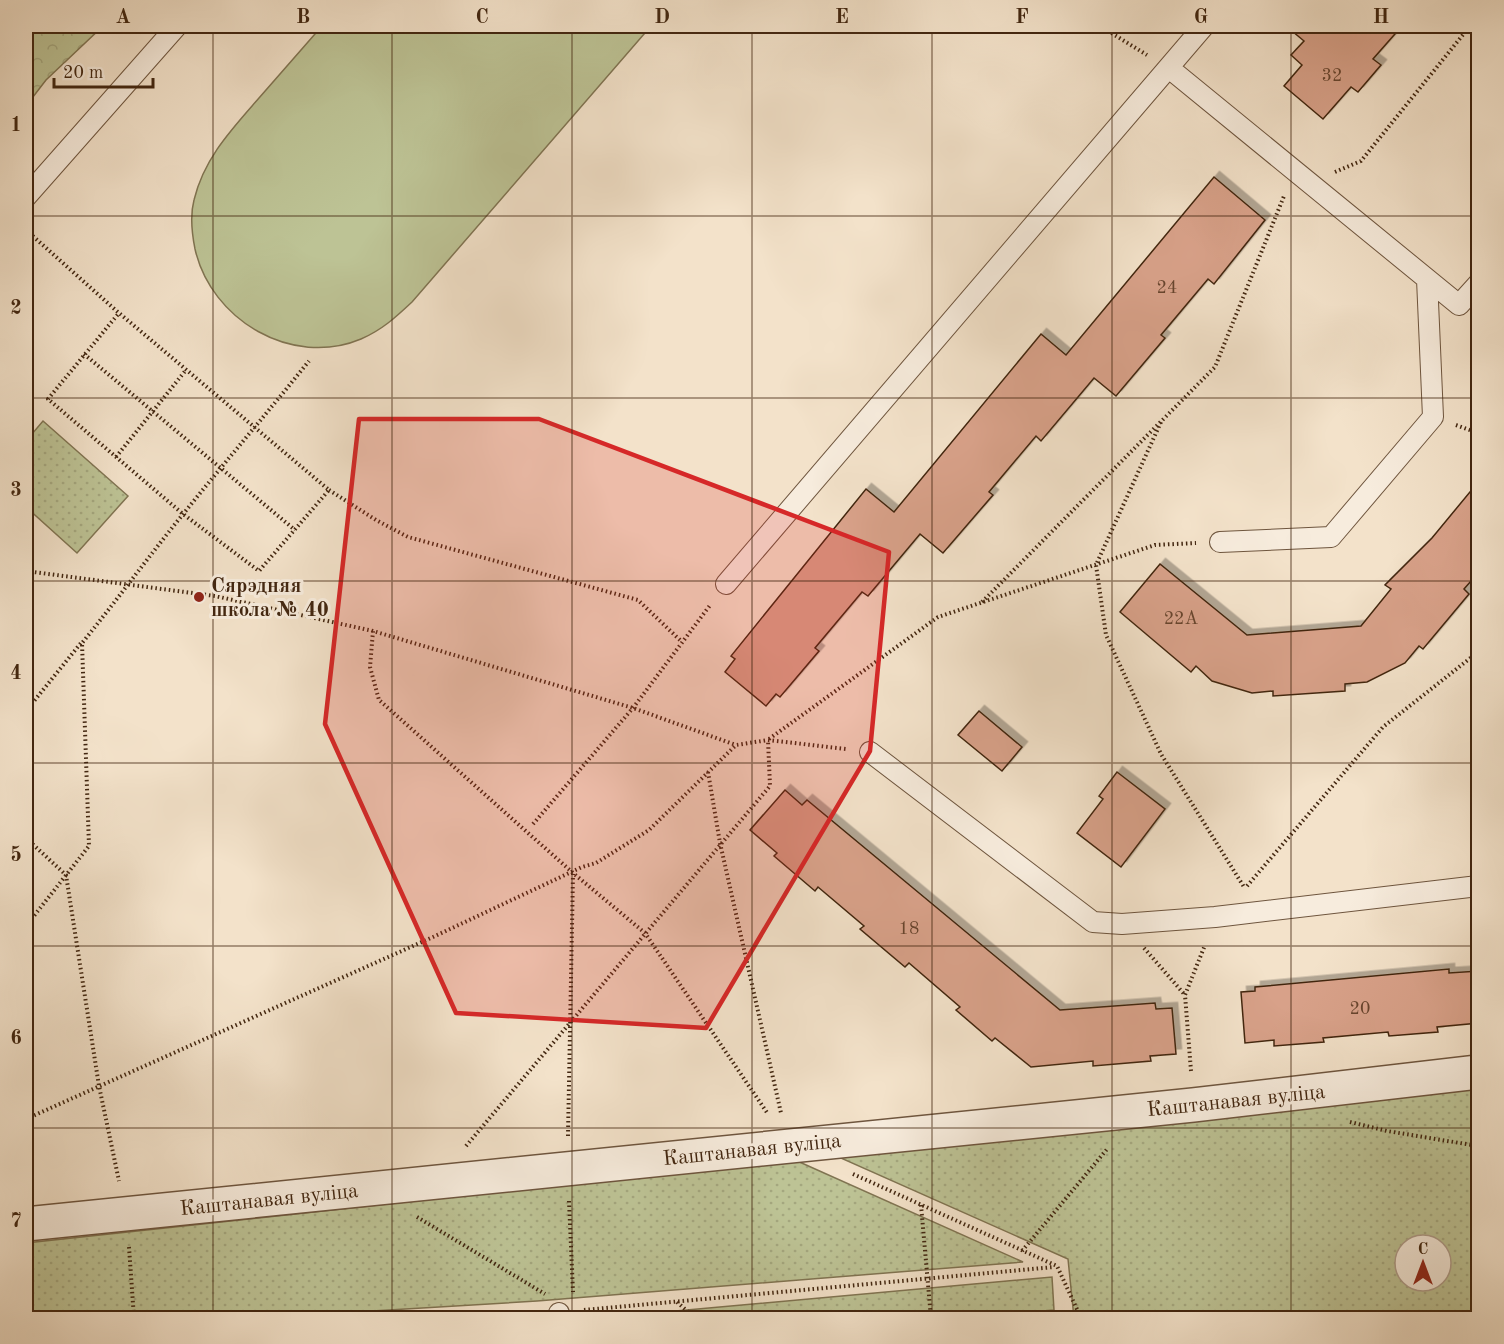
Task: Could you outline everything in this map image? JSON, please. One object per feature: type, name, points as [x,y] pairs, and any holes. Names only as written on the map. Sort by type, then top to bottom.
[{"type":"street","name":"Каштанавая вуліца","points":[[26,1224],[1193,1105],[1479,1072]]},
{"type":"lane","points":[[26,197],[177,26]]},
{"type":"lane","points":[[726,584],[1204,26]]},
{"type":"lane","points":[[1169,68],[1459,305],[1479,284]]},
{"type":"lane","points":[[1220,542],[1330,537],[1433,417],[1427,279]]},
{"type":"lane","points":[[870,752],[1093,922],[1122,924],[1215,917],[1479,886]]},
{"type":"path","points":[[1100,26],[1169,68]]},
{"type":"path","points":[[982,602],[1215,367],[1302,176],[1361,161],[1470,26]]},
{"type":"path","points":[[26,230],[118,313],[329,490],[376,520],[408,537],[638,600],[682,642]]},
{"type":"path","points":[[118,313],[48,399],[183,514],[260,571],[329,490]]},
{"type":"path","points":[[84,354],[295,530]]},
{"type":"path","points":[[26,711],[309,361]]},
{"type":"path","points":[[116,457],[186,370]]},
{"type":"path","points":[[1161,422],[1096,565],[1106,635],[1161,754],[1245,888]]},
{"type":"path","points":[[768,740],[938,617],[1155,545],[1220,542]]},
{"type":"path","points":[[26,571],[215,596],[373,631],[633,708],[736,745],[768,740],[870,752]]},
{"type":"path","points":[[533,824],[633,708],[726,584]]},
{"type":"path","points":[[373,631],[369,668],[379,700],[573,873],[645,933],[788,1145]]},
{"type":"path","points":[[26,923],[90,846],[82,643]]},
{"type":"path","points":[[1238,896],[1383,727],[1479,652]]},
{"type":"path","points":[[435,1183],[770,786],[768,740]]},
{"type":"path","points":[[26,1119],[582,867],[596,863],[649,830],[736,745]]},
{"type":"path","points":[[708,772],[720,843],[788,1145]]},
{"type":"path","points":[[26,838],[66,875],[99,1086],[127,1214],[134,1318]]},
{"type":"path","points":[[564,1314],[568,1024],[573,873]]},
{"type":"path","points":[[1193,1105],[1185,994],[1215,917]]},
{"type":"path","points":[[1122,924],[1185,994]]},
{"type":"path","points":[[1022,1251],[1139,1110]]},
{"type":"path","points":[[1341,1120],[1387,1131],[1479,1146]]},
{"type":"path","points":[[849,1172],[1057,1266],[1081,1318]]},
{"type":"path","points":[[370,1189],[564,1314]]},
{"type":"path","points":[[921,1204],[931,1318]]},
{"type":"path","points":[[454,1318],[564,1314],[1057,1266]]},
{"type":"path","points":[[676,1302],[695,1318]]},
{"type":"highlighted area","points":[[359,419],[539,419],[889,552],[870,751],[706,1028],[456,1013],[325,724]]},
{"type":"green space","points":[[26,26],[103,26],[46,80],[26,106]]},
{"type":"green space","points":[[322,26],[651,26],[412,302],[382,327],[361,339],[335,346],[308,347],[282,342],[258,332],[236,316],[218,297],[204,274],[195,249],[192,218],[199,185],[220,145]]},
{"type":"green space","points":[[43,421],[128,496],[77,553],[26,507],[26,441]]},
{"type":"green space","points":[[1478,1082],[1478,1318],[1074,1318],[1068,1259],[834,1155]]},
{"type":"green space","points":[[795,1160],[1023,1262],[537,1301],[255,1318],[26,1318],[26,1243]]},
{"type":"green space","points":[[1052,1277],[1054,1310],[983,1316],[983,1318],[598,1318]]},
{"type":"building","points":[[1286,26],[1402,26],[1373,59],[1381,65],[1358,92],[1351,87],[1323,119],[1284,86],[1302,65],[1291,55],[1304,41]]},
{"type":"building","points":[[1214,177],[1265,220],[1214,284],[1208,279],[1161,335],[1165,338],[1116,396],[1094,378],[1041,441],[1036,436],[989,492],[993,495],[943,553],[920,534],[868,596],[862,592],[815,648],[819,651],[780,697],[776,694],[766,706],[725,672],[735,659],[731,656],[866,489],[894,512],[1041,334],[1066,355]]},
{"type":"building","points":[[1479,481],[1479,572],[1464,589],[1469,594],[1423,649],[1419,646],[1405,663],[1367,682],[1345,684],[1345,691],[1273,696],[1273,691],[1252,693],[1212,681],[1196,666],[1191,672],[1120,612],[1160,564],[1247,635],[1361,626],[1391,589],[1385,585],[1432,538]]},
{"type":"building","points":[[979,711],[1022,747],[1002,771],[958,735]]},
{"type":"building","points":[[1117,772],[1165,809],[1121,867],[1077,833],[1103,799],[1099,796]]},
{"type":"building","points":[[785,790],[802,805],[807,800],[1060,1010],[1155,1003],[1156,1009],[1172,1008],[1176,1054],[1150,1056],[1151,1061],[1093,1066],[1093,1061],[1031,1067],[995,1038],[992,1041],[956,1010],[960,1007],[909,963],[905,967],[860,929],[864,926],[818,887],[815,891],[774,856],[777,853],[750,830]]},
{"type":"building","points":[[1449,969],[1449,973],[1479,971],[1479,1023],[1437,1027],[1438,1032],[1389,1036],[1388,1032],[1323,1038],[1324,1042],[1274,1046],[1274,1040],[1245,1043],[1241,992],[1255,991],[1255,987]]},
{"type":"place","name":"Сярэдняя школа № 40","points":[[199,597]]}]
